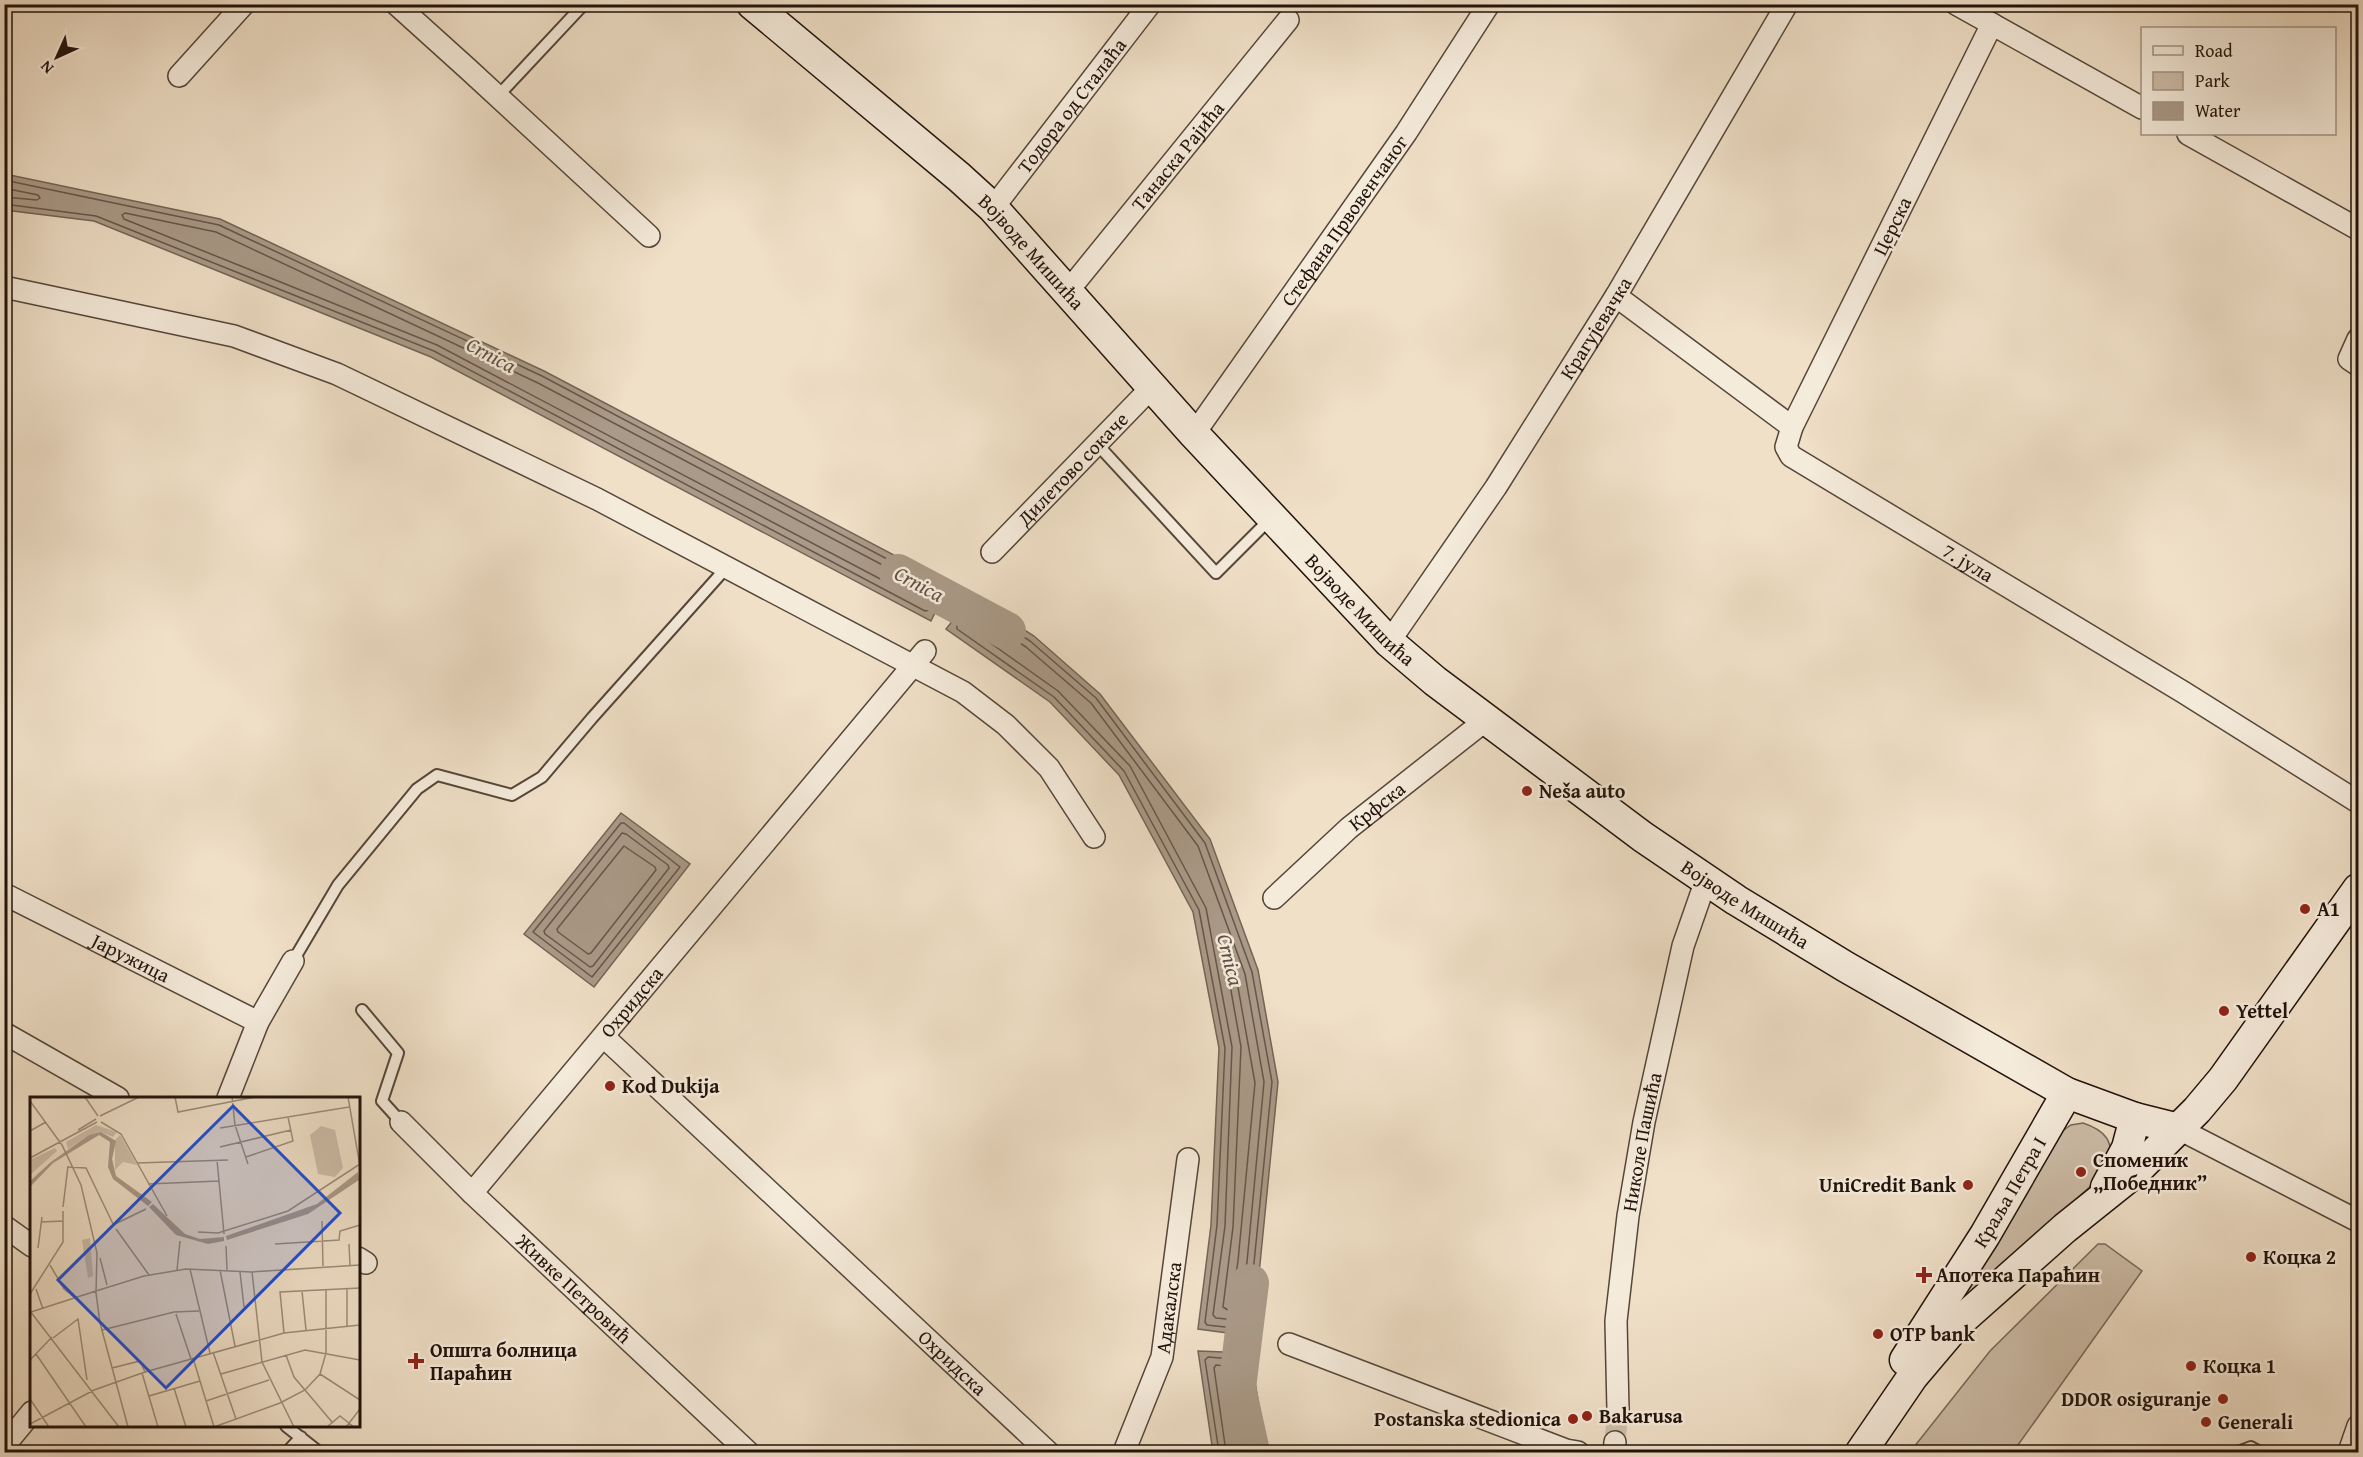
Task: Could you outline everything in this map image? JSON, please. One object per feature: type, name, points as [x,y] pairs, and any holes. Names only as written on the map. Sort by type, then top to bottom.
[{"type":"main road","name":"Војводе Мишића","points":[[752,4],[993,208],[1194,434],[1389,642],[1420,669],[1643,837],[1706,880],[1846,967],[2067,1094],[2135,1118],[2179,1130]]},
{"type":"main road","name":"Краља Петра I","points":[[1861,1452],[1932,1352],[1956,1324],[2098,1200],[2135,1172],[2179,1130],[2223,1079],[2358,889]]},
{"type":"main road","name":"Краља Петра I","points":[[1885,1416],[1890,1390],[1901,1368],[1985,1235],[2067,1094]]},
{"type":"main road","points":[[2098,1200],[2127,1148],[2135,1118]]},
{"type":"street","points":[[178,76],[244,4]]},
{"type":"street","points":[[396,4],[649,236]]},
{"type":"street","name":"Тодора од Сталаћа","points":[[993,208],[1150,4]]},
{"type":"street","name":"Стефана Првовенчаног","points":[[1194,434],[1406,133],[1489,4]]},
{"type":"street","name":"Крагујевачка","points":[[1389,642],[1496,487],[1616,296],[1787,4]]},
{"type":"street","points":[[1976,12],[2141,107]]},
{"type":"street","name":"Церска","points":[[1792,427],[1976,12]]},
{"type":"street","name":"Танаска Рајића","points":[[1068,291],[1288,20]]},
{"type":"street","points":[[2190,135],[2358,229]]},
{"type":"street","points":[[4,287],[234,336],[337,374],[597,499],[726,568],[919,659],[1006,725],[1049,768],[1094,837]]},
{"type":"street","points":[[1616,296],[1792,427]]},
{"type":"street","points":[[2358,339],[2349,359],[2358,365]]},
{"type":"street","name":"Дилетово сокаче","points":[[992,552],[1152,387]]},
{"type":"street","name":"7. јула","points":[[1792,427],[1786,447],[1791,456],[2173,686],[2358,802]]},
{"type":"street","name":"Охридска","points":[[919,659],[604,1037],[1048,1452]]},
{"type":"street","name":"Крфска","points":[[1274,898],[1349,828],[1486,720]]},
{"type":"street","name":"Николе Пашића","points":[[1618,1410],[1616,1321],[1628,1216],[1644,1122],[1681,958],[1706,880]]},
{"type":"street","name":"Јаружица","points":[[4,894],[258,1022]]},
{"type":"street","points":[[228,1097],[258,1022],[293,961]]},
{"type":"street","points":[[4,1033],[116,1097]]},
{"type":"street","points":[[472,1193],[604,1037]]},
{"type":"street","name":"Живке Петровић","points":[[400,1122],[472,1193],[748,1452]]},
{"type":"street","points":[[2179,1130],[2358,1221]]},
{"type":"street","name":"Адакалска","points":[[1124,1452],[1162,1357],[1188,1159]]},
{"type":"street","points":[[4,1226],[30,1245]]},
{"type":"street","points":[[1289,1344],[1566,1450],[1578,1452]]},
{"type":"street","points":[[4,1446],[30,1414]]},
{"type":"street","points":[[2349,1452],[2358,1426]]},
{"type":"lane","points":[[498,96],[584,4]]},
{"type":"lane","points":[[1097,444],[1216,573],[1273,517]]},
{"type":"lane","points":[[293,961],[338,885],[417,789],[437,775],[512,795],[542,777],[592,717],[726,568]]},
{"type":"lane","points":[[362,1010],[398,1053],[382,1101],[400,1122]]},
{"type":"lane","points":[[288,1427],[319,1452]]},
{"type":"lane","points":[[287,1452],[301,1437]]},
{"type":"lane","points":[[2238,1452],[2251,1447],[2260,1452]]},
{"type":"green space","points":[[2083,1123],[2098,1130],[2107,1138],[2111,1150],[2111,1167],[1951,1316],[2061,1132],[2071,1125]]},
{"type":"green space","points":[[2098,1244],[2105,1244],[2142,1271],[2013,1452],[1910,1452],[1990,1351]]},
{"type":"water","points":[[5,174],[220,219],[544,371],[949,584],[931,621],[431,357],[94,221],[5,210]]},
{"type":"water","points":[[972,596],[1034,636],[1100,694],[1210,839],[1258,970],[1278,1082],[1260,1264],[1250,1336],[1198,1329],[1211,1225],[1219,1048],[1193,912],[1119,775],[1050,702],[946,629]]},
{"type":"water","points":[[621,813],[690,864],[594,987],[524,934]]},
{"type":"water","points":[[1198,1351],[1250,1353],[1267,1452],[1213,1452]]},
{"type":"waterway","name":"Crnica","points":[[898,573],[1007,631]]},
{"type":"waterway","name":"Crnica","points":[[1250,1283],[1237,1388],[1251,1452]]},
{"type":"tunnel","points":[[1615,1442],[1618,1410]]},
{"type":"place","name":"Neša auto","points":[[1527,791]]},
{"type":"place","name":"A1","points":[[2305,909]]},
{"type":"place","name":"Yettel","points":[[2224,1011]]},
{"type":"place","name":"Kod Dukija","points":[[610,1086]]},
{"type":"place","name":"Споменик „Победник”","points":[[2081,1172]]},
{"type":"place","name":"UniCredit Bank","points":[[1968,1185]]},
{"type":"place","name":"Коцка 2","points":[[2251,1257]]},
{"type":"place","name":"Апотека Параћин","points":[[1924,1275]]},
{"type":"place","name":"OTP bank","points":[[1878,1334]]},
{"type":"place","name":"Општа болница Параћин","points":[[416,1361]]},
{"type":"place","name":"Коцка 1","points":[[2191,1366]]},
{"type":"place","name":"DDOR osiguranje","points":[[2223,1399]]},
{"type":"place","name":"Bakarusa","points":[[1587,1416]]},
{"type":"place","name":"Postanska stedionica","points":[[1573,1419]]},
{"type":"place","name":"Generali","points":[[2206,1422]]}]
